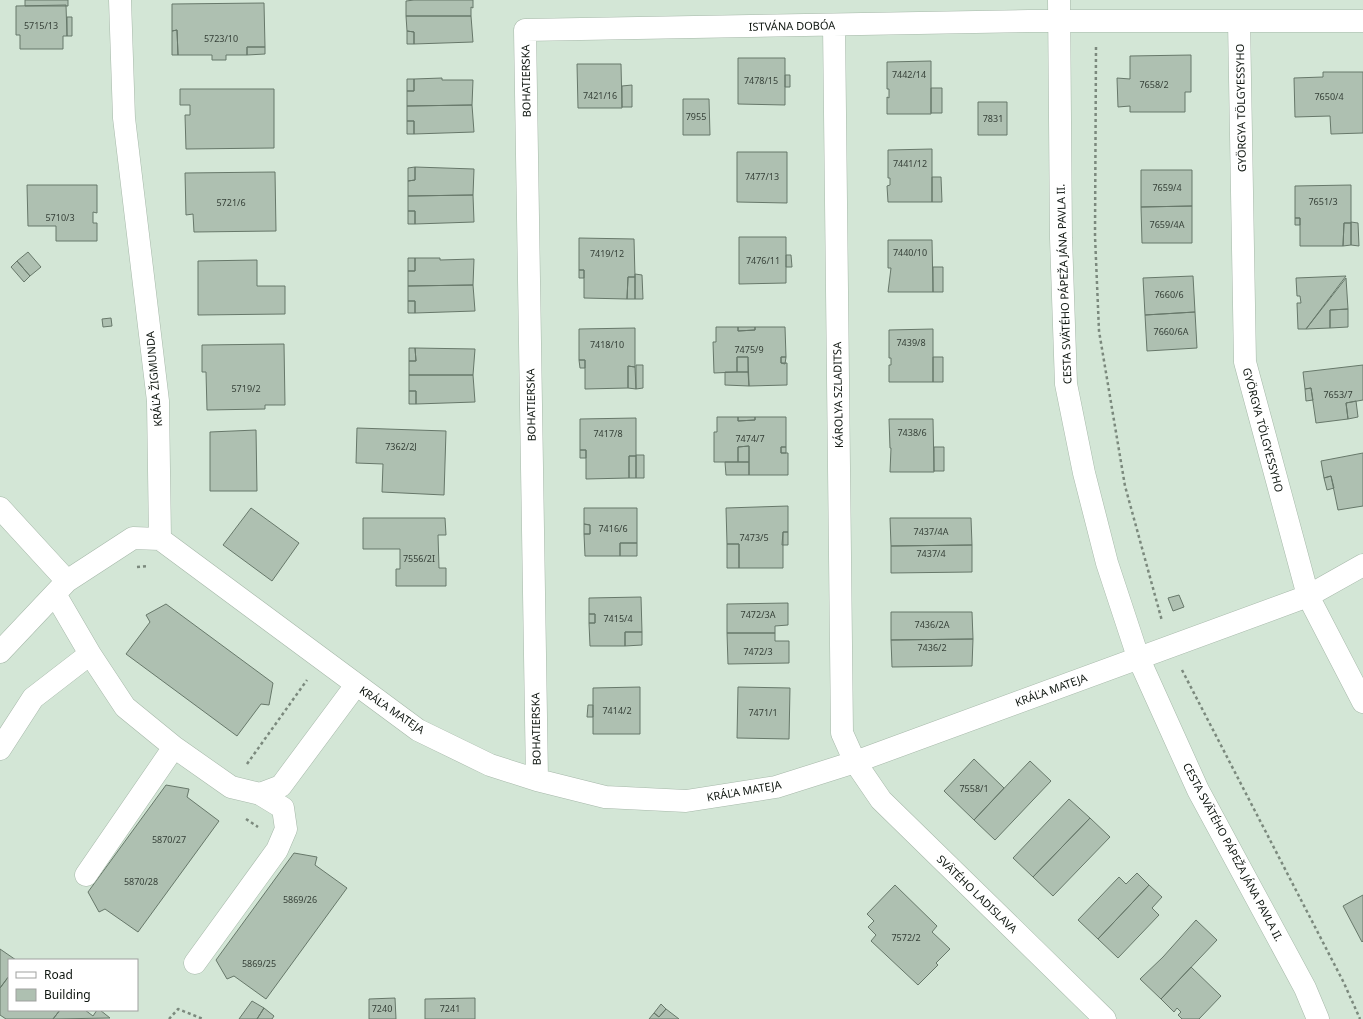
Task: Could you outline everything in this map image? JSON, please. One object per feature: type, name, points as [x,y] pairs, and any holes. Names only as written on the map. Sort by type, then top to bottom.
[{"type":"street","name":"KRÁĽA ŽIGMUNDA","points":[[120,0],[124,118],[158,401],[160,539]]},
{"type":"street","name":"ISTVÁNA DOBÓA","points":[[525,30],[834,25],[1059,11],[1096,21],[1363,21]]},
{"type":"street","name":"CESTA SVÄTÉHO PÁPEŽA JÁNA PAVLA II.","points":[[1059,11],[1062,238],[1066,384],[1087,488],[1107,563],[1138,658],[1198,790],[1305,988],[1318,1019]]},
{"type":"street","name":"GYÖRGYA TÖLGYESSYHO","points":[[1239,21],[1245,362],[1308,596],[1363,702]]},
{"type":"street","name":"KÁROLYA SZLADITSA","points":[[834,25],[842,733],[855,762]]},
{"type":"street","name":"BOHATIERSKA","points":[[525,30],[537,780]]},
{"type":"street","points":[[0,508],[61,588],[90,654],[125,707],[174,747],[231,787],[260,794],[283,808],[286,829],[278,850],[195,963]]},
{"type":"street","points":[[0,652],[61,588],[133,538],[160,539],[356,685],[281,786],[260,794]]},
{"type":"street","name":"KRÁĽA MATEJA","points":[[356,685],[418,730],[490,765],[537,780],[605,796],[686,801],[776,787],[855,762],[1308,596],[1363,565]]},
{"type":"street","points":[[0,749],[33,698],[90,654]]},
{"type":"street","points":[[86,875],[174,747]]},
{"type":"street","name":"SVÄTÉHO LADISLAVA","points":[[855,762],[881,800],[1105,1019]]},
{"type":"path","points":[[1096,21],[1095,236],[1100,331],[1125,486],[1163,623]]},
{"type":"path","points":[[1178,663],[1344,983],[1360,1019]]},
{"type":"path","points":[[243,817],[280,843]]},
{"type":"path","points":[[169,1019],[178,1009],[203,1019]]},
{"type":"building","points":[[25,0],[68,0],[68,6],[25,6]]},
{"type":"building","points":[[473,0],[473,8],[471,7],[471,16],[406,16],[406,1]]},
{"type":"building","points":[[264,3],[265,47],[247,47],[247,55],[226,55],[226,60],[212,60],[212,55],[178,55],[177,30],[172,31],[172,4]]},
{"type":"building","points":[[66,5],[67,36],[63,36],[63,49],[20,49],[20,35],[16,35],[16,6]]},
{"type":"building","points":[[406,16],[471,16],[473,42],[414,44],[414,32],[407,31]]},
{"type":"building","points":[[67,17],[72,17],[72,36],[67,36]]},
{"type":"building","points":[[177,30],[178,55],[172,55],[172,31]]},
{"type":"building","points":[[407,31],[414,32],[414,44],[407,44]]},
{"type":"building","points":[[247,47],[265,47],[265,54],[247,55]]},
{"type":"building","points":[[1191,55],[1191,92],[1185,92],[1185,112],[1130,112],[1130,106],[1118,107],[1117,78],[1130,79],[1130,56]]},
{"type":"building","points":[[738,58],[785,58],[785,105],[738,104]]},
{"type":"building","points":[[931,61],[931,114],[887,114],[887,97],[889,98],[889,89],[887,89],[887,62]]},
{"type":"building","points":[[577,64],[621,64],[622,108],[578,108]]},
{"type":"building","points":[[1323,72],[1363,72],[1363,133],[1331,134],[1330,116],[1295,117],[1294,78],[1323,77]]},
{"type":"building","points":[[785,75],[790,75],[790,87],[785,87]]},
{"type":"building","points":[[442,78],[442,80],[473,80],[472,105],[407,106],[407,91],[414,91],[414,79]]},
{"type":"building","points":[[407,79],[414,79],[414,91],[407,91]]},
{"type":"building","points":[[632,85],[632,107],[622,107],[622,86]]},
{"type":"building","points":[[931,88],[942,88],[942,113],[931,113]]},
{"type":"building","points":[[180,89],[274,89],[274,148],[186,149],[185,115],[190,115],[190,105],[180,105]]},
{"type":"building","points":[[683,99],[709,99],[710,135],[683,135]]},
{"type":"building","points":[[978,102],[1007,102],[1007,135],[978,135]]},
{"type":"building","points":[[472,105],[474,132],[414,134],[414,121],[407,121],[407,106]]},
{"type":"building","points":[[407,121],[414,121],[414,134],[407,134]]},
{"type":"building","points":[[932,149],[932,202],[888,202],[887,186],[890,185],[890,178],[888,178],[888,150]]},
{"type":"building","points":[[737,152],[787,152],[787,203],[737,202]]},
{"type":"building","points":[[415,167],[415,180],[408,181],[408,168]]},
{"type":"building","points":[[415,167],[474,169],[473,195],[408,196],[408,181],[415,180]]},
{"type":"building","points":[[1141,170],[1192,170],[1192,206],[1141,207]]},
{"type":"building","points":[[275,172],[276,231],[194,232],[193,214],[186,215],[185,173]]},
{"type":"building","points":[[932,177],[941,177],[942,202],[932,202]]},
{"type":"building","points":[[27,185],[97,185],[97,213],[93,212],[93,223],[97,223],[97,241],[56,241],[56,226],[28,226]]},
{"type":"building","points":[[1351,185],[1351,223],[1344,223],[1343,246],[1300,246],[1300,218],[1295,218],[1295,186]]},
{"type":"building","points":[[473,195],[474,222],[415,224],[415,211],[408,211],[408,196]]},
{"type":"building","points":[[1192,206],[1192,243],[1142,243],[1141,207]]},
{"type":"building","points":[[408,211],[415,211],[415,224],[408,224]]},
{"type":"building","points":[[1295,218],[1300,218],[1300,225],[1295,225]]},
{"type":"building","points":[[1351,222],[1358,223],[1359,246],[1351,245]]},
{"type":"building","points":[[1344,223],[1351,223],[1351,245],[1343,246]]},
{"type":"building","points":[[739,237],[786,237],[786,283],[739,284]]},
{"type":"building","points":[[579,238],[634,239],[635,277],[628,277],[627,299],[584,298],[584,270],[579,270]]},
{"type":"building","points":[[888,240],[932,240],[933,292],[888,292],[891,268],[888,268]]},
{"type":"building","points":[[28,252],[41,267],[30,276],[17,261]]},
{"type":"building","points":[[786,255],[791,255],[792,267],[786,267]]},
{"type":"building","points":[[408,258],[415,258],[415,271],[408,271]]},
{"type":"building","points":[[415,258],[440,258],[440,260],[474,259],[473,285],[408,286],[408,271],[415,271]]},
{"type":"building","points":[[257,260],[257,286],[285,286],[285,314],[198,315],[198,261]]},
{"type":"building","points":[[17,261],[30,276],[24,282],[11,267]]},
{"type":"building","points":[[933,267],[943,267],[943,292],[933,292]]},
{"type":"building","points":[[579,270],[584,270],[584,278],[579,278]]},
{"type":"building","points":[[635,274],[642,275],[643,299],[635,299]]},
{"type":"building","points":[[1193,276],[1195,312],[1145,315],[1143,278]]},
{"type":"building","points":[[1346,276],[1306,329],[1298,329],[1297,303],[1301,303],[1300,296],[1297,296],[1296,278]]},
{"type":"building","points":[[628,277],[635,277],[635,299],[627,299]]},
{"type":"building","points":[[1346,278],[1348,309],[1330,310],[1330,328],[1306,329]]},
{"type":"building","points":[[473,285],[475,311],[415,313],[415,301],[408,301],[408,286]]},
{"type":"building","points":[[408,301],[415,301],[415,313],[408,313]]},
{"type":"building","points":[[1348,309],[1348,327],[1330,328],[1330,310]]},
{"type":"building","points":[[1195,312],[1197,348],[1147,351],[1145,315]]},
{"type":"building","points":[[111,318],[112,326],[103,327],[102,319]]},
{"type":"building","points":[[716,327],[738,327],[738,331],[755,330],[755,327],[785,327],[786,357],[781,357],[781,363],[787,363],[787,385],[749,386],[748,357],[737,357],[737,372],[714,373],[713,342],[716,342]]},
{"type":"building","points":[[738,327],[755,327],[755,330],[738,331]]},
{"type":"building","points":[[635,328],[635,367],[628,366],[628,388],[585,389],[585,360],[579,360],[579,329]]},
{"type":"building","points":[[933,329],[933,382],[889,382],[889,365],[891,365],[891,358],[889,358],[889,330]]},
{"type":"building","points":[[284,344],[285,405],[265,405],[265,409],[207,410],[206,372],[202,372],[202,345]]},
{"type":"building","points":[[409,348],[415,348],[416,361],[409,361]]},
{"type":"building","points":[[415,348],[475,349],[473,375],[409,375],[409,361],[416,361]]},
{"type":"building","points":[[737,357],[748,357],[748,372],[737,372]]},
{"type":"building","points":[[781,357],[786,357],[785,364],[781,363]]},
{"type":"building","points":[[933,357],[943,357],[943,382],[933,382]]},
{"type":"building","points":[[579,360],[585,360],[585,368],[580,368]]},
{"type":"building","points":[[636,365],[643,365],[643,388],[636,389]]},
{"type":"building","points":[[1363,365],[1363,400],[1346,403],[1348,419],[1316,423],[1311,388],[1305,389],[1303,372]]},
{"type":"building","points":[[628,366],[635,367],[636,389],[628,388]]},
{"type":"building","points":[[725,372],[748,372],[749,386],[725,385]]},
{"type":"building","points":[[409,375],[473,375],[475,402],[416,404],[416,391],[409,391]]},
{"type":"building","points":[[1311,388],[1313,400],[1306,401],[1305,389]]},
{"type":"building","points":[[409,391],[416,391],[416,404],[409,404]]},
{"type":"building","points":[[1356,401],[1358,417],[1348,419],[1346,403]]},
{"type":"building","points":[[717,417],[738,417],[738,421],[755,420],[755,417],[786,417],[786,447],[781,447],[781,453],[788,453],[788,475],[749,475],[749,446],[738,447],[738,462],[714,462],[714,432],[717,432]]},
{"type":"building","points":[[738,417],[755,417],[755,420],[738,421]]},
{"type":"building","points":[[636,418],[636,456],[629,456],[629,478],[586,479],[586,450],[580,450],[580,419]]},
{"type":"building","points":[[889,419],[933,419],[934,472],[890,472],[891,448]]},
{"type":"building","points":[[357,428],[446,431],[444,495],[382,492],[383,464],[356,463]]},
{"type":"building","points":[[256,430],[257,491],[210,491],[210,432]]},
{"type":"building","points":[[749,446],[749,462],[738,462],[738,447]]},
{"type":"building","points":[[781,447],[786,447],[786,453],[781,453]]},
{"type":"building","points":[[934,447],[944,447],[944,471],[934,471]]},
{"type":"building","points":[[580,450],[586,450],[586,458],[580,458]]},
{"type":"building","points":[[1363,453],[1363,506],[1338,510],[1331,476],[1324,478],[1321,461]]},
{"type":"building","points":[[636,455],[644,455],[644,478],[636,478]]},
{"type":"building","points":[[629,456],[636,456],[636,478],[629,478]]},
{"type":"building","points":[[725,462],[749,462],[749,475],[726,475]]},
{"type":"building","points":[[1331,476],[1334,488],[1327,490],[1324,478]]},
{"type":"building","points":[[788,506],[788,532],[783,532],[783,568],[739,568],[739,544],[727,544],[726,508]]},
{"type":"building","points":[[251,508],[299,543],[272,581],[223,545]]},
{"type":"building","points":[[584,508],[637,508],[637,543],[620,543],[620,556],[585,556],[584,534],[590,534],[590,525],[584,524]]},
{"type":"building","points":[[363,518],[445,518],[446,535],[438,535],[439,568],[446,568],[446,586],[396,586],[396,569],[400,569],[400,549],[363,549]]},
{"type":"building","points":[[890,518],[971,518],[972,545],[891,546]]},
{"type":"building","points":[[584,524],[590,525],[590,534],[584,534]]},
{"type":"building","points":[[783,532],[788,532],[788,545],[782,545]]},
{"type":"building","points":[[620,543],[637,543],[637,556],[620,556]]},
{"type":"building","points":[[727,544],[739,544],[739,568],[727,568]]},
{"type":"building","points":[[972,545],[972,572],[891,573],[891,546]]},
{"type":"building","points":[[1179,595],[1184,607],[1173,611],[1168,598]]},
{"type":"building","points":[[641,597],[642,632],[625,632],[625,646],[590,646],[589,623],[595,623],[595,614],[589,614],[589,598]]},
{"type":"building","points":[[788,603],[788,625],[775,626],[775,633],[727,633],[727,604]]},
{"type":"building","points":[[166,604],[273,683],[269,705],[261,704],[237,736],[126,654],[150,622],[146,615]]},
{"type":"building","points":[[891,612],[972,612],[973,639],[891,640]]},
{"type":"building","points":[[589,614],[595,614],[595,623],[589,623]]},
{"type":"building","points":[[625,632],[642,632],[642,645],[625,646]]},
{"type":"building","points":[[727,633],[775,633],[775,641],[789,641],[789,663],[728,664]]},
{"type":"building","points":[[973,639],[972,666],[892,667],[891,640]]},
{"type":"building","points":[[640,687],[640,734],[593,734],[593,688]]},
{"type":"building","points":[[738,687],[790,688],[789,739],[737,738]]},
{"type":"building","points":[[588,705],[593,705],[593,717],[587,717]]},
{"type":"building","points":[[974,759],[1004,788],[974,820],[944,791]]},
{"type":"building","points":[[1030,761],[1051,781],[995,840],[974,820]]},
{"type":"building","points":[[166,785],[189,789],[187,797],[219,821],[138,932],[105,909],[99,912],[88,892]]},
{"type":"building","points":[[1069,799],[1090,818],[1033,877],[1013,858]]},
{"type":"building","points":[[1090,818],[1110,837],[1053,896],[1033,877]]},
{"type":"building","points":[[294,853],[317,857],[315,865],[347,888],[266,999],[234,976],[227,979],[216,960]]},
{"type":"building","points":[[1137,873],[1149,885],[1098,939],[1078,920],[1119,877],[1126,884]]},
{"type":"building","points":[[895,885],[937,926],[932,932],[950,949],[936,963],[938,965],[918,985],[871,941],[876,935],[868,927],[874,921],[867,914]]},
{"type":"building","points":[[1149,885],[1162,897],[1152,908],[1159,915],[1118,958],[1098,939]]},
{"type":"building","points":[[1363,895],[1363,941],[1362,942],[1343,906]]},
{"type":"building","points":[[1196,920],[1217,940],[1161,999],[1140,979],[1163,957]]},
{"type":"building","points":[[0,949],[15,959],[8,959],[8,977],[0,988]]},
{"type":"building","points":[[1191,967],[1221,996],[1199,1019],[1182,1019],[1178,1015],[1181,1012],[1177,1008],[1174,1012],[1161,999]]},
{"type":"building","points":[[8,977],[8,1011],[59,1011],[53,1019],[6,1019],[0,1015],[0,988]]},
{"type":"building","points":[[395,998],[396,1019],[369,1019],[369,999]]},
{"type":"building","points":[[475,998],[475,1019],[425,1019],[425,999]]},
{"type":"building","points":[[252,1001],[264,1008],[257,1019],[239,1019]]},
{"type":"building","points":[[661,1004],[666,1009],[659,1017],[654,1013]]},
{"type":"building","points":[[264,1008],[274,1016],[272,1019],[257,1019]]},
{"type":"building","points":[[666,1009],[679,1019],[649,1019],[654,1013],[659,1017]]},
{"type":"building","points":[[59,1011],[86,1011],[93,1016],[96,1011],[101,1011],[110,1018],[53,1019]]}]
